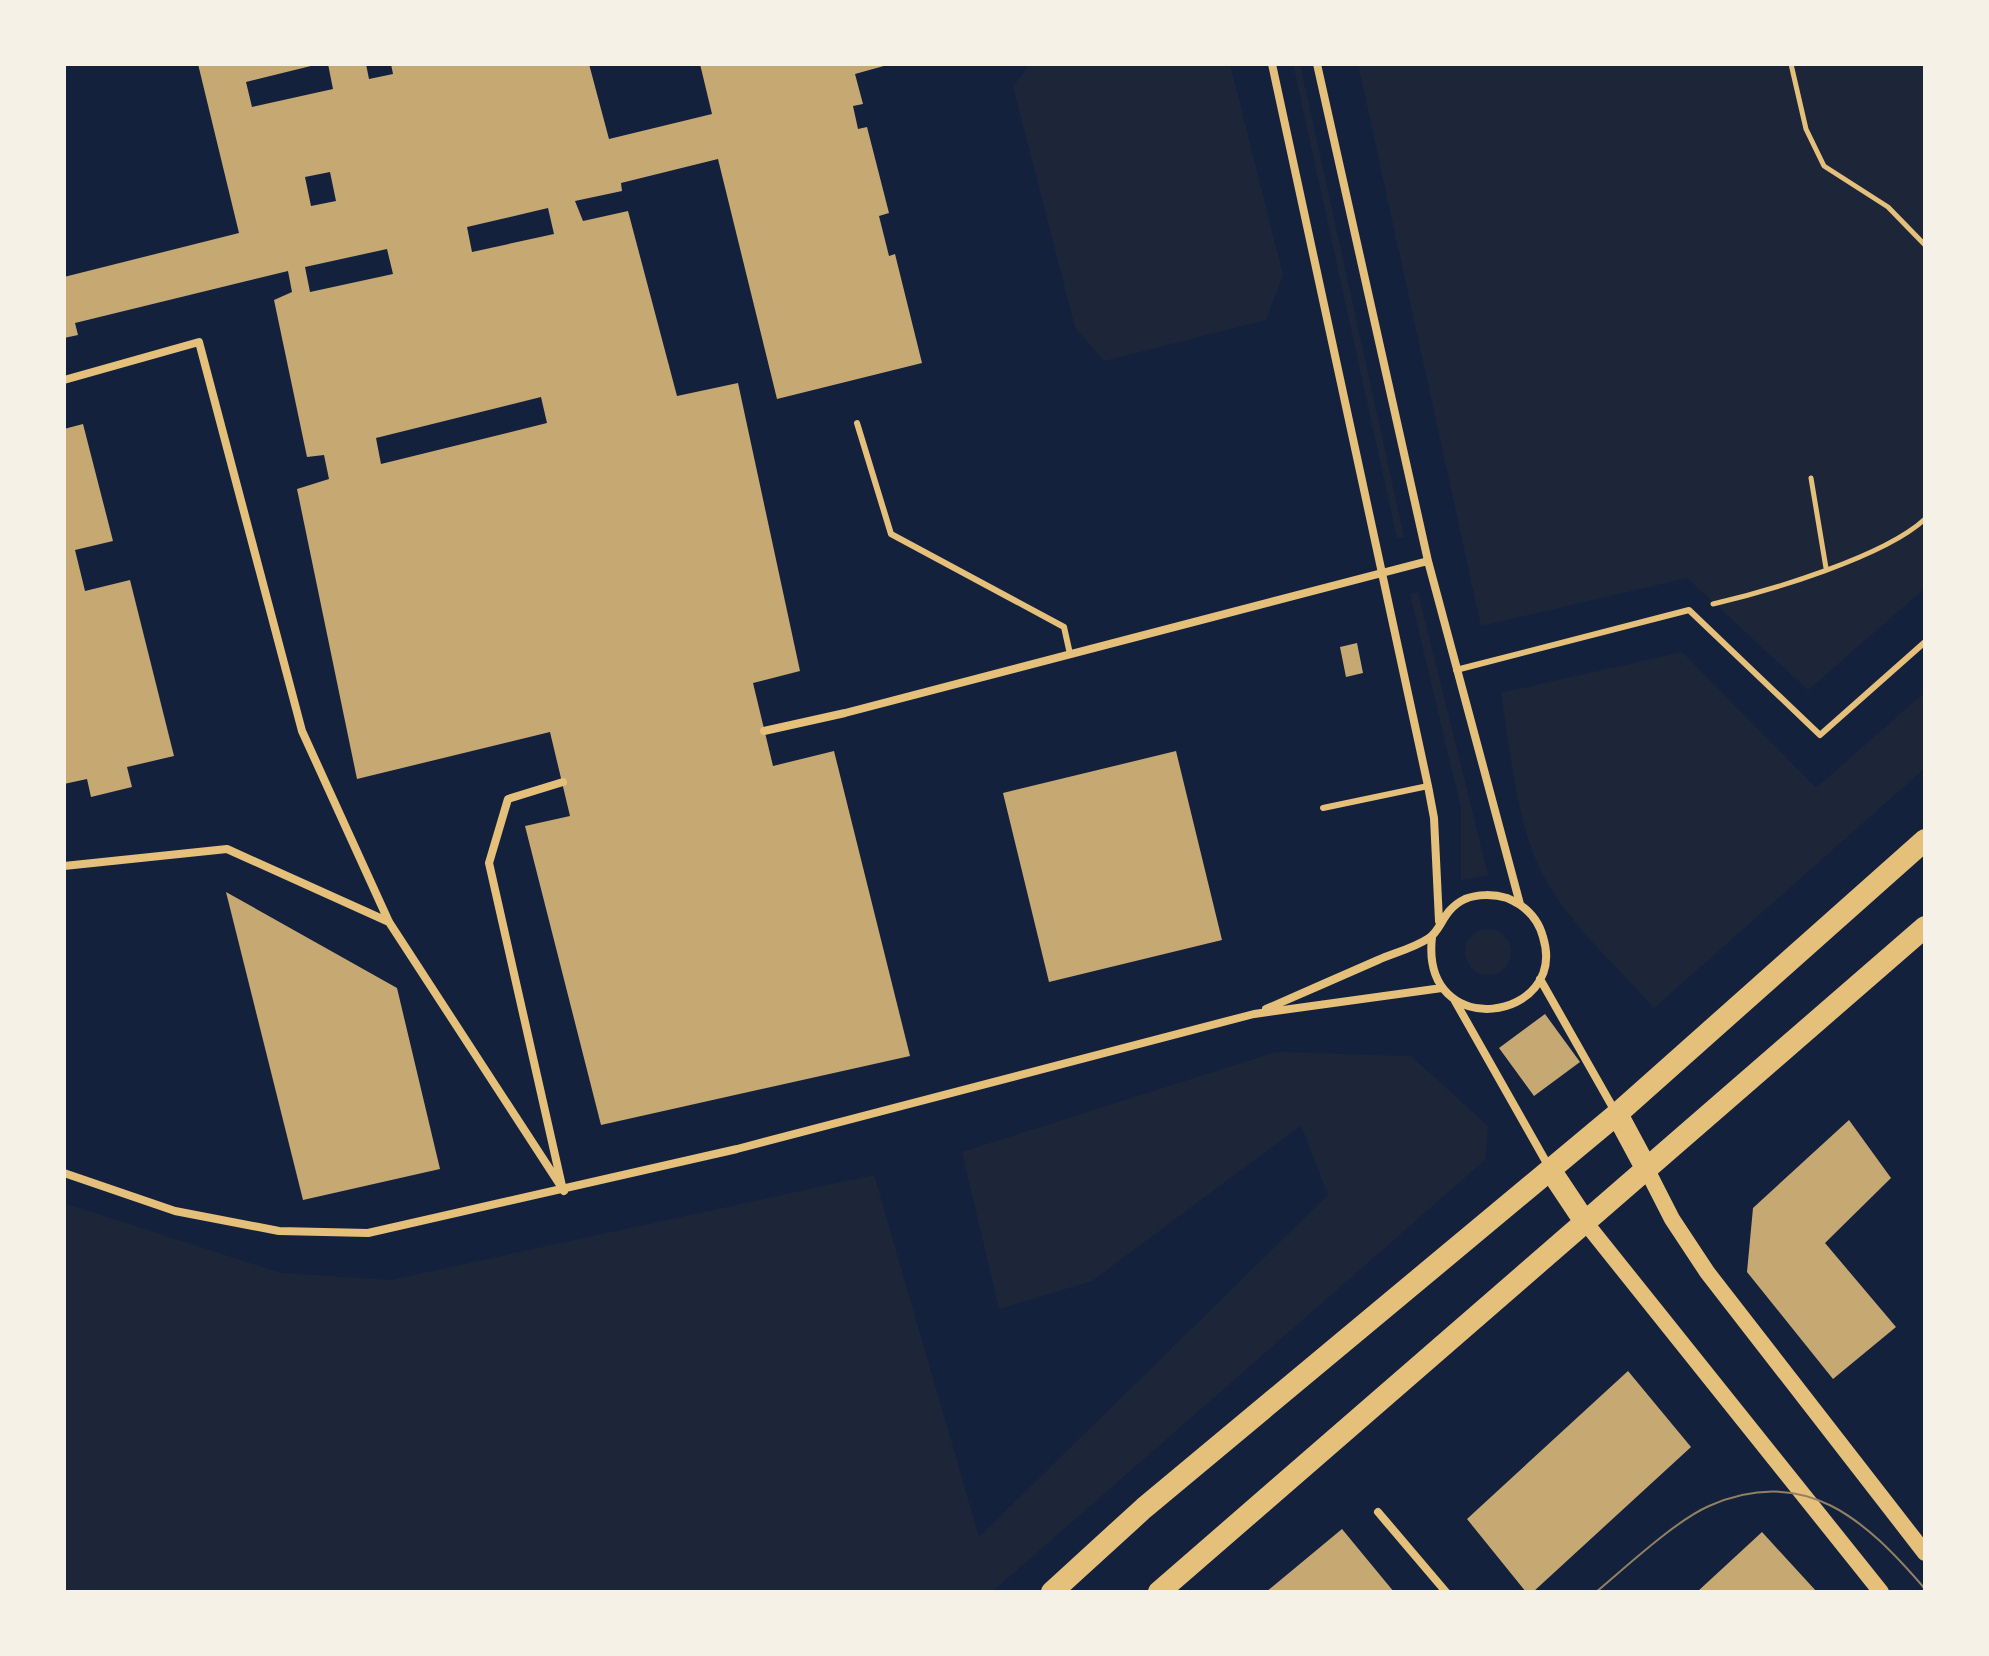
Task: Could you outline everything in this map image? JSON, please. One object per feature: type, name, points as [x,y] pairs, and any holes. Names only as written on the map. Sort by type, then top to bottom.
[{"type":"highway","points":[[1052,1592],[1144,1508],[1551,1171],[1925,840]]},
{"type":"highway","points":[[1159,1592],[1925,927]]},
{"type":"highway","points":[[1617,1114],[1646,1168]]},
{"type":"highway","points":[[1551,1171],[1585,1222]]},
{"type":"main road","points":[[1646,1168],[1672,1219],[1707,1272],[1924,1549]]},
{"type":"main road","points":[[1585,1222],[1881,1592]]},
{"type":"street","points":[[1272,64],[1434,818],[1439,921],[1432,937],[1430,955],[1442,988],[1455,1001],[1551,1171]]},
{"type":"street","points":[[1317,64],[1428,561],[1520,904]]},
{"type":"street","points":[[64,380],[199,342],[302,731],[389,922],[564,1191]]},
{"type":"street","points":[[764,731],[1428,561]]},
{"type":"street","points":[[563,782],[508,799],[489,863],[564,1191]]},
{"type":"street","points":[[64,866],[227,849],[389,922]]},
{"type":"street","points":[[1439,921],[1467,898],[1494,896],[1520,904],[1531,914],[1544,938],[1546,952],[1540,979],[1527,995],[1511,1006],[1492,1011],[1473,1009],[1455,1001]]},
{"type":"street","points":[[1254,1014],[1432,937]]},
{"type":"street","points":[[1540,979],[1617,1114]]},
{"type":"street","points":[[64,1173],[175,1211],[279,1231],[368,1233],[564,1191],[1254,1014],[1442,988]]},
{"type":"street","points":[[1378,1512],[1446,1592]]},
{"type":"lane","points":[[857,423],[891,534],[1064,627],[1070,654]]},
{"type":"lane","points":[[1456,670],[1689,610],[1820,735],[1925,642]]},
{"type":"lane","points":[[1323,808],[1428,786]]},
{"type":"path","points":[[1791,64],[1806,129],[1824,166],[1888,207],[1925,245]]},
{"type":"path","points":[[1811,478],[1826,568]]},
{"type":"path","points":[[1689,610],[1883,548],[1910,533],[1925,519]]},
{"type":"shaded area","points":[[1030,64],[1230,64],[1283,275],[1266,320],[1104,361],[1075,327],[1013,86]]},
{"type":"shaded area","points":[[1293,64],[1300,64],[1404,537],[1397,538]]},
{"type":"shaded area","points":[[1358,64],[1925,64],[1925,588],[1808,690],[1687,578],[1481,626]]},
{"type":"shaded area","points":[[1418,592],[1488,875],[1461,880],[1461,808],[1410,594]]},
{"type":"shaded area","points":[[1682,652],[1816,788],[1925,692],[1925,768],[1654,1008],[1581,929],[1544,877],[1521,812],[1501,693]]},
{"type":"shaded area","points":[[1488,929],[1497,930],[1504,936],[1510,943],[1510,961],[1504,968],[1497,974],[1488,975],[1479,974],[1472,968],[1466,961],[1465,952],[1466,943],[1472,936],[1479,930]]},
{"type":"shaded area","points":[[1276,1052],[1411,1056],[1488,1126],[1485,1160],[992,1592],[64,1592],[64,1203],[281,1273],[391,1280],[874,1175],[979,1537],[1328,1195],[1301,1125],[1092,1281],[999,1309],[962,1152]]},
{"type":"building","points":[[198,64],[319,64],[246,82],[252,107],[333,89],[328,64],[366,64],[369,79],[393,74],[391,64],[589,64],[609,139],[712,114],[700,64],[891,64],[855,74],[863,104],[853,106],[858,129],[867,127],[889,213],[879,216],[889,256],[895,254],[922,363],[777,399],[718,159],[621,183],[622,191],[575,201],[583,221],[628,211],[677,396],[738,383],[800,671],[753,683],[773,766],[834,751],[910,1056],[601,1125],[525,826],[570,816],[550,732],[357,779],[297,489],[329,479],[324,455],[307,457],[274,300],[292,292],[288,271],[75,323],[78,335],[64,338],[64,277],[239,233]],"holes":[[[330,172],[336,201],[311,206],[305,177]],[[548,208],[554,234],[472,252],[467,227]],[[387,249],[393,274],[310,292],[305,267]],[[541,397],[547,423],[381,464],[376,438]]]},
{"type":"building","points":[[83,424],[113,541],[75,550],[85,591],[130,580],[174,756],[127,767],[132,787],[91,797],[87,779],[64,784],[64,429]]},
{"type":"building","points":[[1357,643],[1363,673],[1346,677],[1340,647]]},
{"type":"building","points":[[1176,751],[1222,940],[1049,982],[1003,793]]},
{"type":"building","points":[[226,892],[397,988],[440,1169],[303,1200]]},
{"type":"building","points":[[1545,1014],[1580,1062],[1534,1096],[1499,1048]]},
{"type":"building","points":[[1849,1120],[1891,1178],[1825,1243],[1896,1327],[1833,1379],[1747,1272],[1753,1208]]},
{"type":"building","points":[[1628,1371],[1691,1447],[1533,1592],[1526,1592],[1467,1519]]},
{"type":"building","points":[[1342,1529],[1394,1592],[1266,1592]]},
{"type":"building","points":[[1762,1532],[1817,1592],[1697,1592]]},
{"type":"tram line","points":[[1596,1592],[1651,1545],[1696,1513],[1743,1495],[1775,1491],[1804,1495],[1856,1521],[1925,1589]]}]
